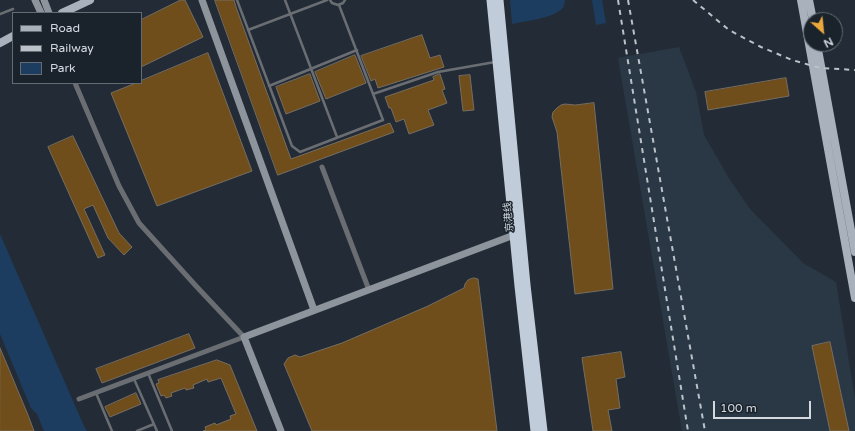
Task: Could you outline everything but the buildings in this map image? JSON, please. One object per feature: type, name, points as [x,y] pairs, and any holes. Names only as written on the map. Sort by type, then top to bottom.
[{"type":"highway","name":"京港线","points":[[491,0],[535,431]]},
{"type":"highway","name":"京港线","points":[[499,0],[526,285],[543,431]]},
{"type":"main road","points":[[64,12],[90,0]]},
{"type":"main road","points":[[801,0],[855,298]]},
{"type":"main road","points":[[809,0],[811,12]]},
{"type":"main road","points":[[0,43],[12,37]]},
{"type":"main road","points":[[818,52],[855,252]]},
{"type":"street","points":[[35,0],[40,12]]},
{"type":"street","points":[[44,0],[49,12]]},
{"type":"street","points":[[202,0],[314,310]]},
{"type":"street","points":[[75,84],[119,186],[138,223],[244,337],[281,431]]},
{"type":"street","points":[[322,167],[369,290]]},
{"type":"street","points":[[79,399],[514,235]]},
{"type":"lane","points":[[237,0],[292,146],[300,152],[384,120],[339,4]]},
{"type":"lane","points":[[285,0],[337,137]]},
{"type":"lane","points":[[248,30],[329,0],[335,4],[343,3],[345,0]]},
{"type":"lane","points":[[0,14],[12,9]]},
{"type":"lane","points":[[269,86],[357,50]]},
{"type":"lane","points":[[373,94],[438,72],[497,62]]},
{"type":"lane","points":[[148,374],[172,431]]},
{"type":"lane","points":[[134,378],[157,431]]},
{"type":"lane","points":[[96,393],[112,431]]},
{"type":"lane","points":[[137,431],[154,424]]},
{"type":"shaded area","points":[[679,47],[696,92],[704,135],[730,180],[750,209],[803,263],[836,282],[855,399],[855,431],[682,431],[618,58]]},
{"type":"green space","points":[[510,0],[565,0],[564,6],[561,10],[555,13],[512,24]]},
{"type":"green space","points":[[592,0],[602,0],[606,23],[596,25]]},
{"type":"green space","points":[[0,234],[87,431],[44,431],[37,414],[31,408],[0,334]]},
{"type":"railway","points":[[618,0],[688,431]]},
{"type":"railway","points":[[628,0],[705,431]]},
{"type":"railway","points":[[693,0],[729,30],[761,47],[792,60],[821,68],[855,70]]}]
